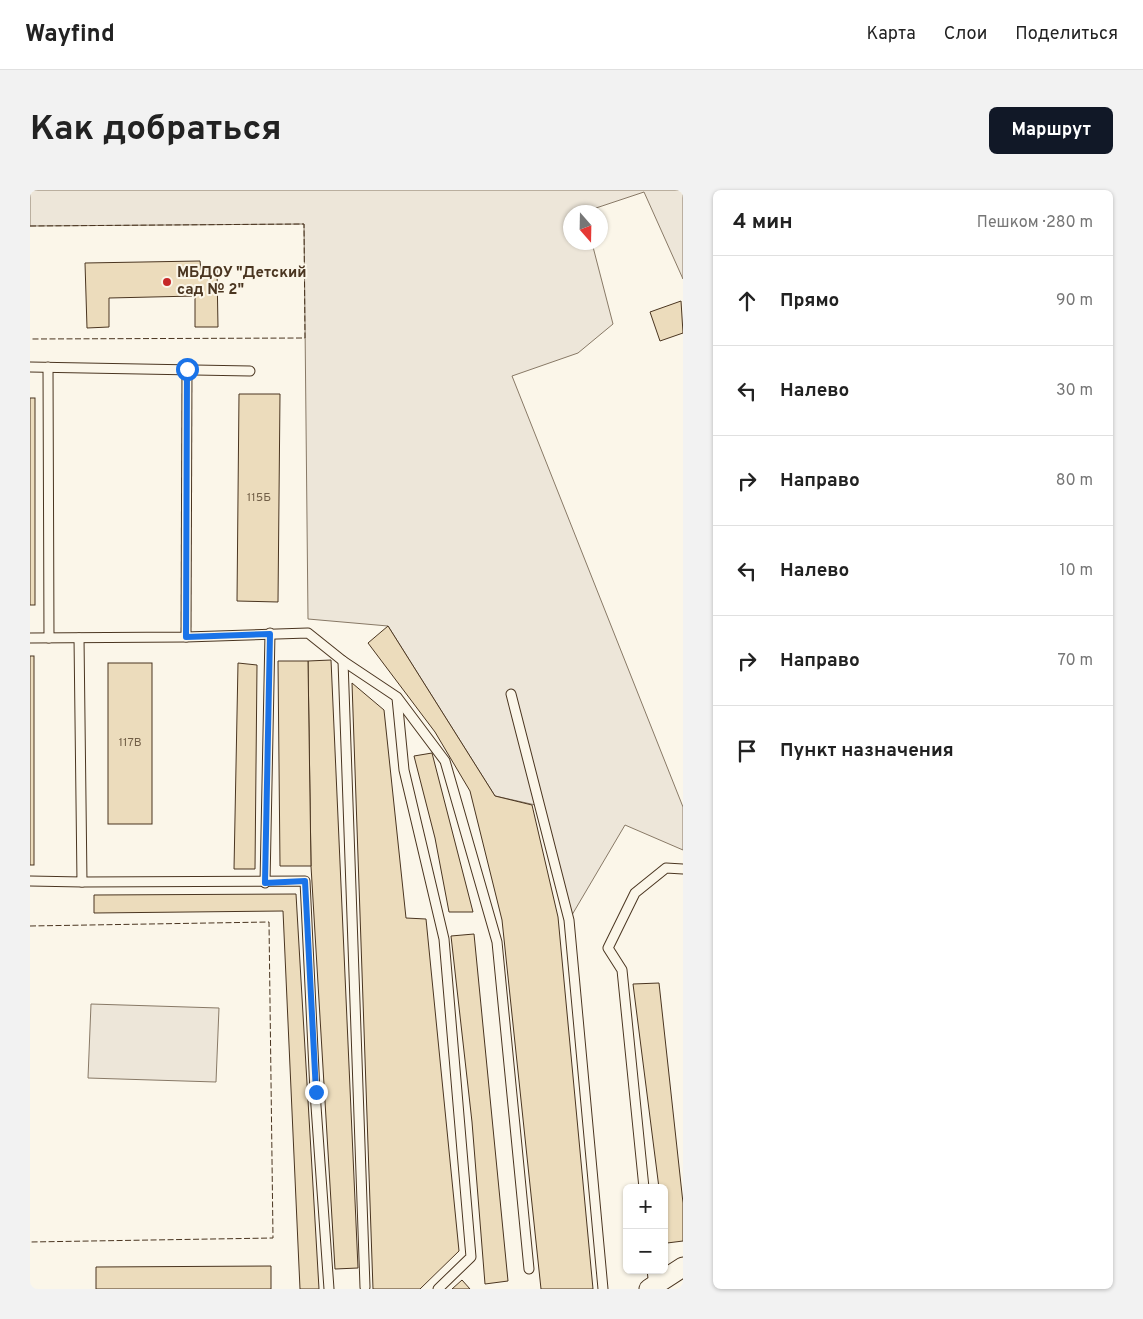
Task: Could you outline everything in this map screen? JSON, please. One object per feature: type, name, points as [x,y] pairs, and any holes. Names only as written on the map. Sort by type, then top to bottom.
[{"type":"street","points":[[652,1282],[683,1267]]},
{"type":"lane","points":[[30,367],[250,370]]},
{"type":"lane","points":[[48,367],[49,638]]},
{"type":"lane","points":[[186,637],[187,369]]},
{"type":"lane","points":[[30,638],[186,637],[308,633],[343,661],[397,698],[445,761],[497,942],[530,1269]]},
{"type":"lane","points":[[265,883],[270,634]]},
{"type":"lane","points":[[79,638],[82,882]]},
{"type":"lane","points":[[343,661],[365,1287]]},
{"type":"lane","points":[[511,694],[568,920],[603,1289]]},
{"type":"lane","points":[[397,698],[404,770],[444,939],[472,1257],[438,1289]]},
{"type":"lane","points":[[644,1184],[622,970],[608,948],[635,893],[666,868],[683,869]]},
{"type":"lane","points":[[30,881],[265,883],[305,881],[329,1289]]},
{"type":"shaded area","points":[[30,190],[683,190],[683,279],[644,192],[605,205],[563,205],[563,250],[594,250],[613,324],[578,353],[512,376],[683,807],[683,850],[625,825],[569,920],[540,806],[495,796],[388,626],[308,619],[304,224],[30,226]]},
{"type":"shaded area","points":[[91,1004],[219,1008],[216,1082],[88,1078]]},
{"type":"building","points":[[200,261],[201,270],[217,270],[218,327],[195,327],[195,296],[109,298],[109,327],[87,328],[85,263]]},
{"type":"building","points":[[681,301],[683,333],[660,341],[650,312]]},
{"type":"building","points":[[239,394],[280,394],[278,602],[237,601]]},
{"type":"building","points":[[30,398],[35,398],[35,605],[30,605]]},
{"type":"building","points":[[388,626],[495,796],[532,805],[558,917],[593,1289],[541,1289],[502,920],[470,791],[435,732],[368,643]]},
{"type":"building","points":[[30,656],[34,656],[34,865],[30,865]]},
{"type":"building","points":[[331,660],[358,1268],[335,1269],[311,866],[308,661]]},
{"type":"building","points":[[278,661],[308,661],[311,866],[280,866]]},
{"type":"building","points":[[108,663],[152,663],[152,824],[108,824]]},
{"type":"building","points":[[238,663],[257,665],[255,869],[234,869]]},
{"type":"building","points":[[352,683],[384,710],[406,918],[426,919],[459,1251],[420,1289],[373,1289]]},
{"type":"building","points":[[432,753],[473,912],[449,912],[435,838],[414,756]]},
{"type":"building","points":[[296,894],[319,1289],[300,1289],[283,911],[94,913],[94,895]]},
{"type":"building","points":[[474,934],[508,1281],[485,1284],[472,1122],[451,936]]},
{"type":"building","points":[[659,983],[683,1203],[683,1241],[668,1243],[668,1184],[658,1184],[633,984]]},
{"type":"building","points":[[271,1266],[271,1289],[96,1289],[96,1267]]},
{"type":"building","points":[[462,1280],[470,1289],[452,1289]]},
{"type":"fence","points":[[30,226],[304,224],[305,338],[30,339]]},
{"type":"fence","points":[[30,926],[269,922],[273,1238],[30,1242]]},
{"type":"place","name":"МБДОУ \"Детский сад № 2\"","points":[[167,282]]},
{"type":"route","points":[[187,369],[186,637],[270,634],[265,883],[305,881],[316,1092]]}]
